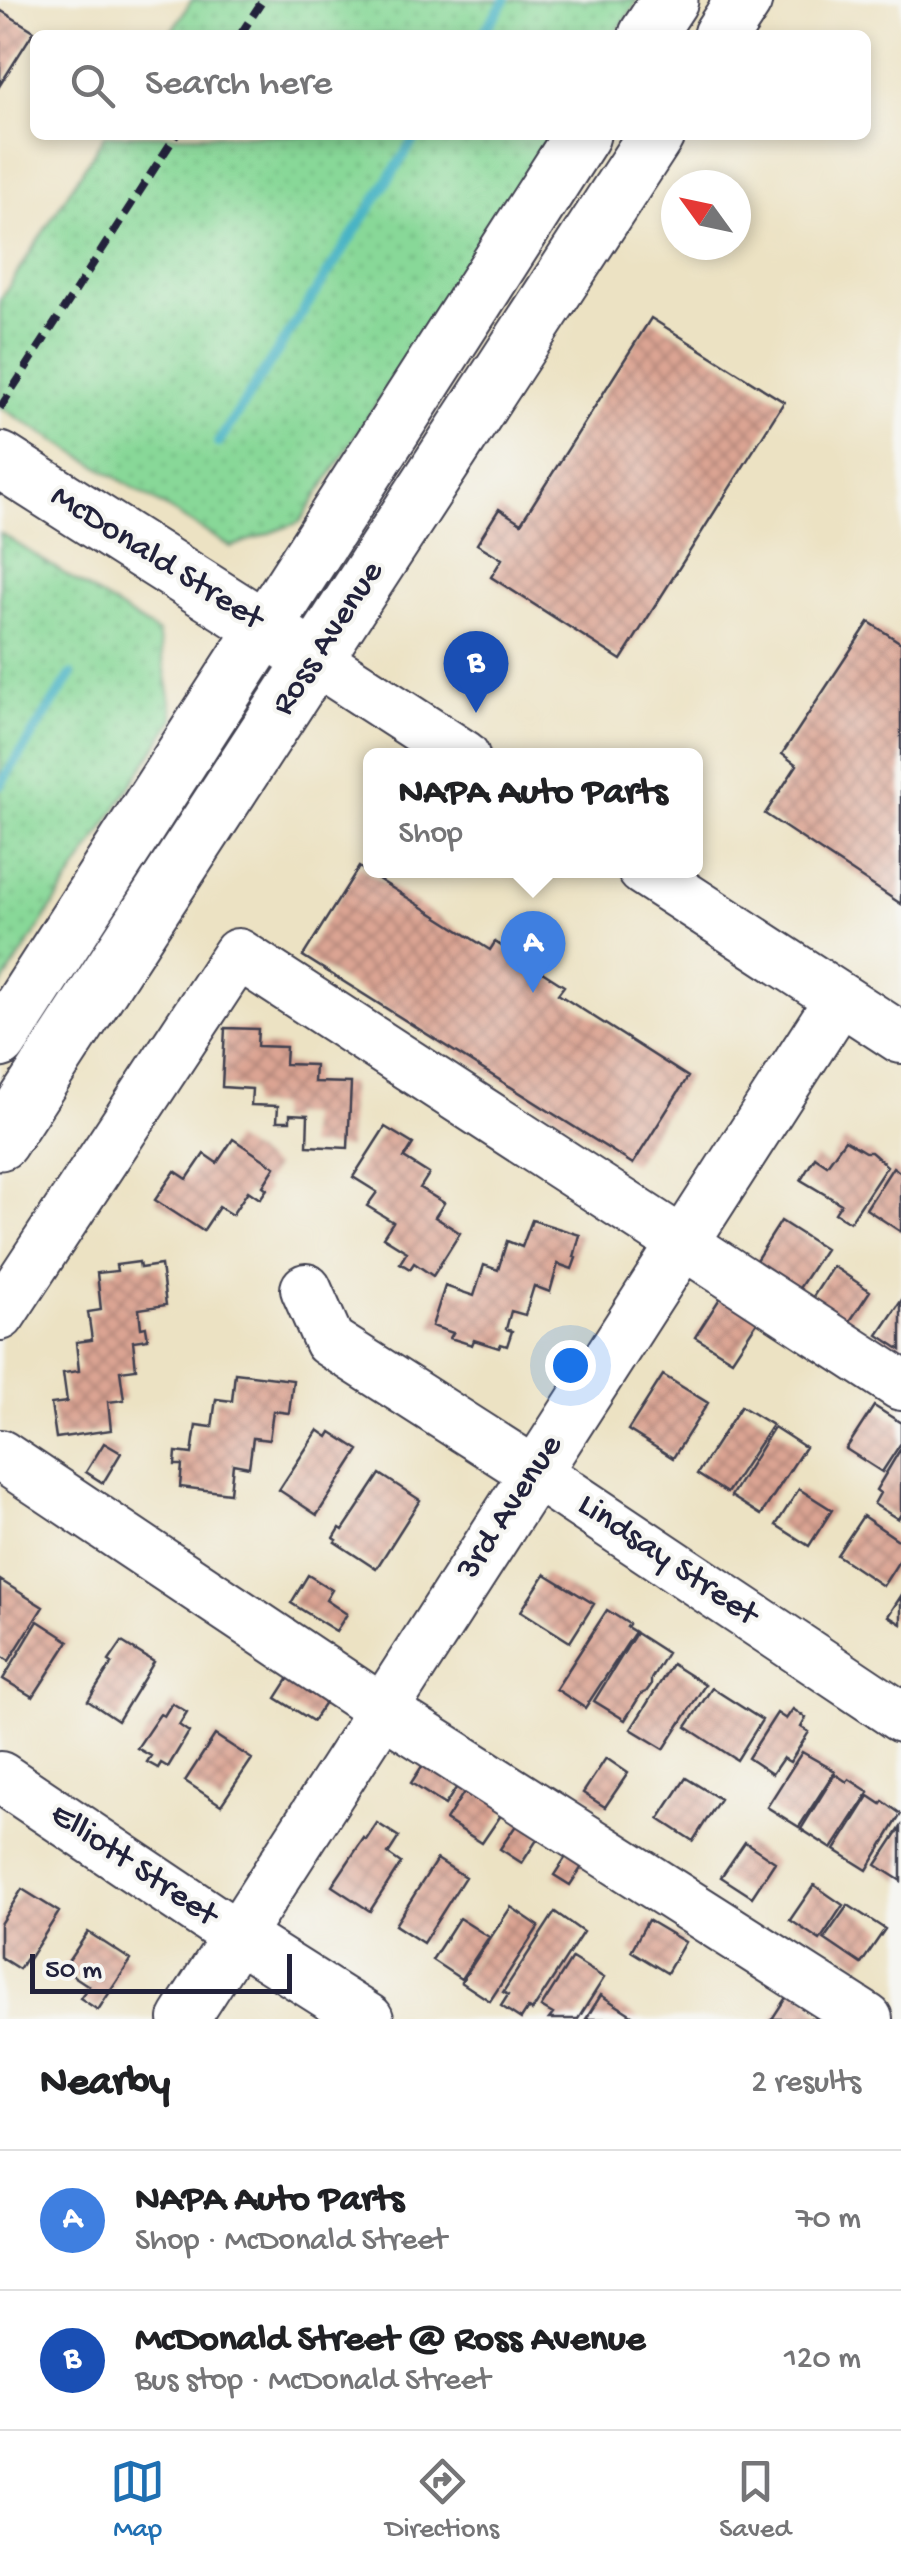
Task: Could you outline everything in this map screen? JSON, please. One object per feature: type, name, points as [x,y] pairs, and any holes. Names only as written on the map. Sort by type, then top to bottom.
[{"type":"main road","points":[[650,30],[670,0]]},
{"type":"main road","points":[[724,30],[744,0]]},
{"type":"main road","name":"Ross Avenue","points":[[0,1040],[579,140]]},
{"type":"main road","name":"Ross Avenue","points":[[0,1142],[653,140]]},
{"type":"main road","name":"McDonald Street","points":[[0,460],[316,660]]},
{"type":"street","name":"McDonald Street","points":[[316,660],[452,748]]},
{"type":"street","points":[[654,878],[901,1038]]},
{"type":"street","points":[[0,1315],[238,954],[901,1385]]},
{"type":"street","name":"3rd Avenue","points":[[184,2019],[840,998]]},
{"type":"street","name":"Lindsay Street","points":[[306,1289],[330,1341],[534,1472],[901,1718]]},
{"type":"street","points":[[0,1455],[382,1710],[867,2019]]},
{"type":"street","name":"Elliott Street","points":[[0,1777],[368,2019]]},
{"type":"green space","points":[[192,0],[638,0],[618,30],[172,30]]},
{"type":"green space","points":[[102,140],[547,140],[300,522],[231,547],[0,407],[0,300]]},
{"type":"green space","points":[[0,533],[158,633],[174,719],[0,988]]},
{"type":"building","points":[[0,10],[32,30],[0,85]]},
{"type":"building","points":[[651,318],[784,402],[621,660],[491,577],[502,559],[477,544],[499,509],[521,523]]},
{"type":"building","points":[[869,622],[901,643],[901,904],[765,814],[797,765],[782,754]]},
{"type":"building","points":[[359,867],[363,878],[376,878],[490,950],[495,942],[564,986],[558,994],[688,1077],[633,1164],[303,956]]},
{"type":"building","points":[[225,1028],[258,1029],[257,1046],[286,1047],[285,1064],[315,1065],[314,1082],[351,1083],[348,1148],[307,1146],[308,1115],[290,1114],[290,1121],[277,1121],[278,1106],[251,1105],[252,1089],[222,1087]]},
{"type":"building","points":[[385,1127],[413,1144],[404,1158],[429,1174],[420,1188],[444,1203],[435,1217],[460,1233],[433,1276],[414,1263],[410,1269],[400,1263],[407,1252],[383,1237],[393,1222],[367,1206],[377,1192],[353,1177]]},
{"type":"building","points":[[233,1139],[275,1167],[260,1199],[248,1191],[232,1215],[219,1207],[203,1231],[155,1200],[175,1171],[187,1179],[204,1154],[217,1163]]},
{"type":"building","points":[[845,1140],[871,1152],[887,1166],[850,1222],[835,1213],[841,1204],[801,1180],[815,1157],[827,1165]]},
{"type":"building","points":[[893,1167],[901,1173],[901,1232],[866,1209]]},
{"type":"building","points":[[532,1220],[580,1235],[576,1258],[572,1269],[558,1264],[550,1292],[534,1286],[525,1315],[511,1311],[506,1329],[512,1331],[507,1346],[501,1344],[499,1348],[474,1340],[472,1345],[450,1338],[453,1333],[432,1326],[445,1286],[474,1296],[484,1265],[498,1270],[507,1241],[522,1247]]},
{"type":"building","points":[[781,1221],[825,1249],[796,1293],[753,1265]]},
{"type":"building","points":[[139,1262],[140,1268],[161,1265],[166,1305],[139,1309],[141,1328],[146,1327],[148,1339],[133,1341],[136,1369],[120,1371],[124,1400],[108,1402],[111,1430],[56,1438],[51,1404],[67,1402],[63,1373],[79,1371],[76,1342],[92,1340],[88,1312],[101,1310],[97,1273],[117,1271],[116,1265]]},
{"type":"building","points":[[833,1266],[870,1291],[844,1330],[807,1306]]},
{"type":"building","points":[[724,1292],[761,1316],[732,1360],[695,1337]]},
{"type":"building","points":[[901,1301],[901,1350],[878,1335]]},
{"type":"building","points":[[235,1373],[293,1380],[289,1413],[273,1411],[269,1440],[253,1438],[249,1467],[233,1464],[230,1493],[180,1487],[182,1465],[175,1465],[176,1452],[192,1454],[196,1425],[212,1427],[216,1399],[232,1401]]},
{"type":"building","points":[[663,1375],[708,1403],[673,1458],[628,1430]]},
{"type":"building","points":[[741,1406],[772,1425],[727,1493],[697,1474]]},
{"type":"building","points":[[874,1406],[901,1423],[901,1443],[882,1472],[846,1449]]},
{"type":"building","points":[[774,1427],[805,1447],[761,1515],[731,1496]]},
{"type":"building","points":[[318,1430],[328,1437],[331,1432],[359,1450],[317,1515],[279,1490]]},
{"type":"building","points":[[104,1443],[121,1453],[103,1483],[86,1472]]},
{"type":"building","points":[[901,1448],[898,1519],[874,1504],[880,1493],[876,1490]]},
{"type":"building","points":[[380,1474],[420,1500],[376,1569],[334,1538]]},
{"type":"building","points":[[799,1489],[832,1510],[809,1546],[776,1525]]},
{"type":"building","points":[[863,1516],[901,1542],[901,1558],[883,1586],[837,1555]]},
{"type":"building","points":[[545,1574],[594,1604],[570,1642],[521,1611]]},
{"type":"building","points":[[308,1575],[332,1590],[326,1600],[347,1614],[336,1631],[291,1603]]},
{"type":"building","points":[[0,1580],[43,1607],[9,1661],[0,1655]]},
{"type":"building","points":[[901,1596],[901,1624],[888,1616]]},
{"type":"building","points":[[607,1610],[635,1632],[585,1708],[556,1689]]},
{"type":"building","points":[[38,1621],[69,1641],[33,1697],[3,1679]]},
{"type":"building","points":[[636,1633],[667,1653],[651,1685],[625,1720],[594,1701]]},
{"type":"building","points":[[122,1642],[154,1662],[118,1721],[88,1701]]},
{"type":"building","points":[[672,1664],[705,1685],[664,1749],[631,1729]]},
{"type":"building","points":[[296,1667],[333,1691],[313,1721],[276,1698]]},
{"type":"building","points":[[712,1688],[762,1720],[737,1760],[686,1727]]},
{"type":"building","points":[[172,1703],[187,1712],[179,1725],[189,1732],[168,1767],[161,1763],[158,1768],[147,1762],[151,1756],[137,1748]]},
{"type":"building","points":[[793,1709],[806,1718],[801,1727],[809,1732],[790,1762],[783,1758],[772,1774],[748,1758],[777,1713],[786,1719]]},
{"type":"building","points":[[215,1735],[252,1759],[221,1805],[185,1781]]},
{"type":"building","points":[[802,1752],[835,1771],[799,1827],[767,1807]]},
{"type":"building","points":[[430,1754],[464,1776],[445,1805],[411,1783]]},
{"type":"building","points":[[606,1758],[628,1773],[605,1807],[583,1793]]},
{"type":"building","points":[[835,1774],[869,1792],[832,1849],[801,1829]]},
{"type":"building","points":[[473,1778],[510,1802],[482,1843],[446,1820]]},
{"type":"building","points":[[686,1778],[720,1799],[693,1841],[659,1819]]},
{"type":"building","points":[[869,1796],[901,1814],[867,1870],[835,1850]]},
{"type":"building","points":[[521,1818],[542,1832],[522,1863],[500,1849]]},
{"type":"building","points":[[377,1823],[399,1837],[388,1854],[401,1863],[370,1911],[332,1886]]},
{"type":"building","points":[[901,1827],[901,1881],[876,1865]]},
{"type":"building","points":[[745,1842],[775,1862],[752,1897],[721,1877]]},
{"type":"building","points":[[575,1843],[591,1853],[570,1885],[554,1875]]},
{"type":"building","points":[[437,1859],[465,1877],[423,1943],[395,1925]]},
{"type":"building","points":[[814,1885],[843,1905],[820,1940],[790,1920]]},
{"type":"building","points":[[22,1889],[59,1912],[19,1969],[0,1957],[0,1924]]},
{"type":"building","points":[[848,1905],[885,1929],[861,1964],[824,1939]]},
{"type":"building","points":[[511,1907],[539,1926],[490,2001],[461,1982]]},
{"type":"building","points":[[555,1912],[583,1932],[532,2011],[528,2008],[521,2019],[501,2006],[508,1995],[503,1992]]},
{"type":"building","points":[[459,1918],[489,1937],[461,1979],[432,1960]]},
{"type":"building","points":[[648,1920],[685,1942],[667,1973],[631,1951]]},
{"type":"building","points":[[88,1932],[131,1960],[98,2010],[80,1998],[89,1986],[63,1969]]},
{"type":"building","points":[[572,1958],[604,1978],[578,2019],[549,2019],[553,2014],[541,2007]]},
{"type":"building","points":[[796,1982],[823,2019],[772,2019]]},
{"type":"building","points":[[601,1995],[613,2003],[638,2019],[586,2019]]},
{"type":"waterway","points":[[485,30],[505,0]]},
{"type":"waterway","points":[[218,443],[414,140]]},
{"type":"waterway","points":[[0,785],[71,675]]},
{"type":"railway","points":[[243,30],[263,0]]},
{"type":"railway","points":[[0,408],[173,140]]},
{"type":"place","name":"McDonald Street @ Ross Avenue","points":[[476,713]]},
{"type":"place","name":"NAPA Auto Parts","points":[[533,993]]}]
